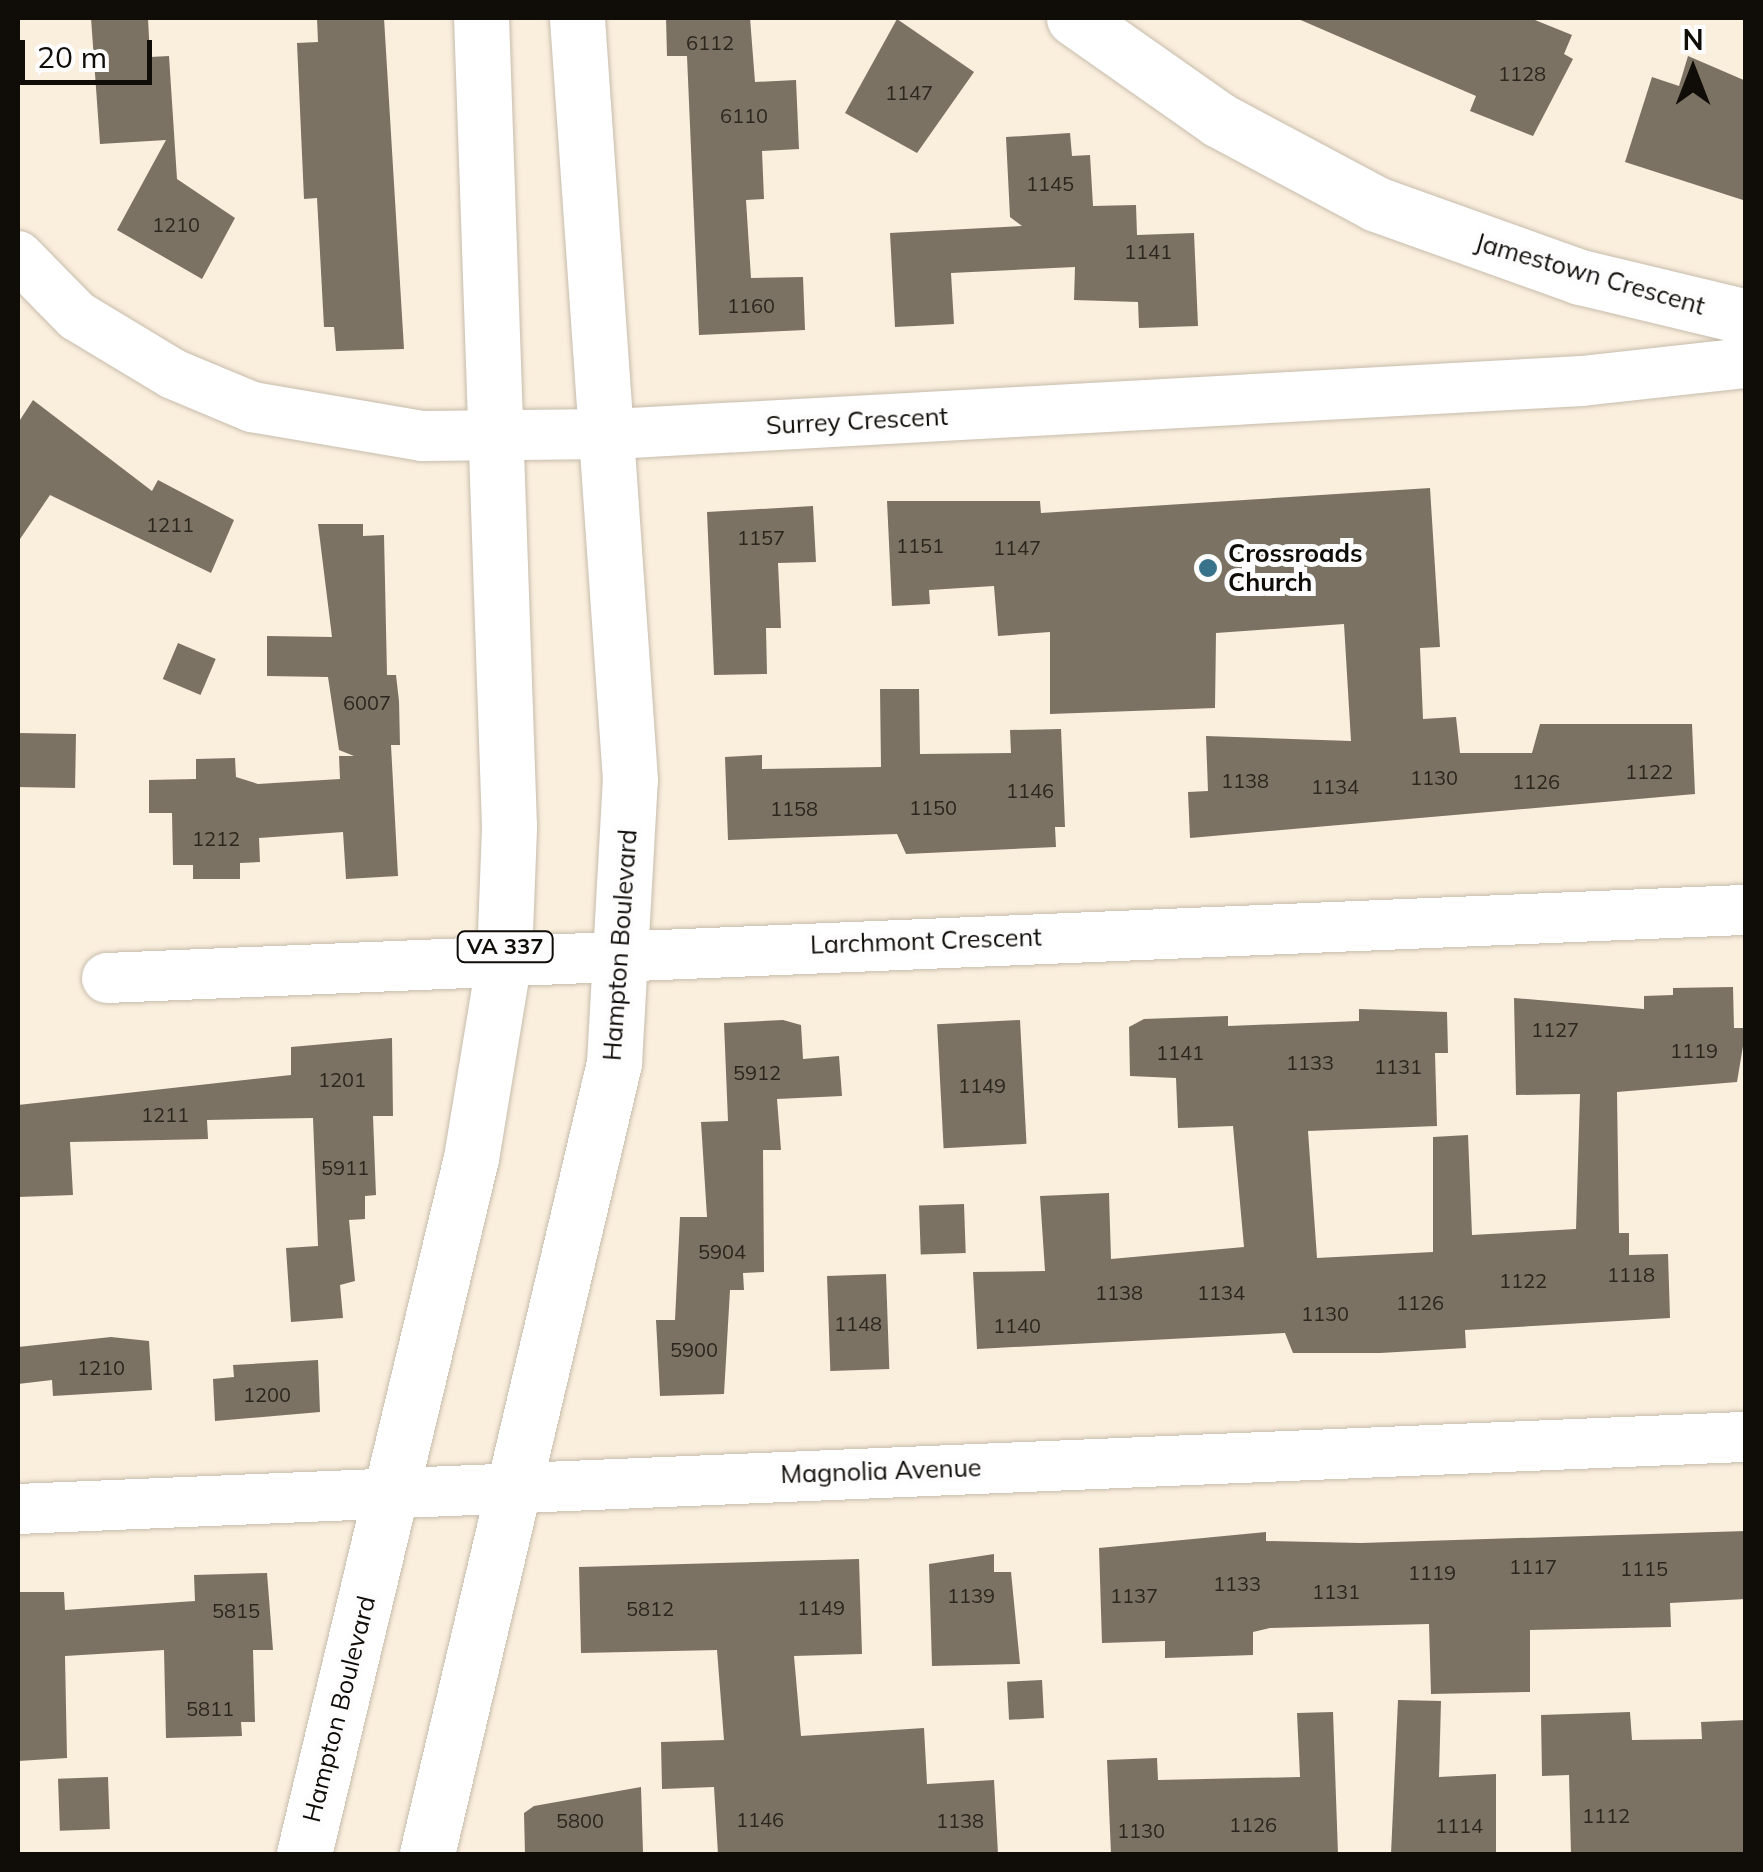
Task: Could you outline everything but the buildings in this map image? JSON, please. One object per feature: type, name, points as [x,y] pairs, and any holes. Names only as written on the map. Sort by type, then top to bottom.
[{"type":"main road","name":"Hampton Boulevard","points":[[304,1854],[471,1158],[504,958],[497,435],[481,18]]},
{"type":"main road","name":"Hampton Boulevard","points":[[428,1854],[614,1063],[630,780],[613,434],[585,222],[577,18]]},
{"type":"main road","name":"Jamestown Crescent","points":[[1074,18],[1219,120],[1376,204],[1580,277],[1746,317]]},
{"type":"street","name":"Surrey Crescent","points":[[18,256],[77,316],[174,374],[252,406],[422,436],[613,434],[1582,381],[1746,363]]},
{"type":"street","name":"Larchmont Crescent","points":[[107,978],[622,953],[1746,910]]},
{"type":"street","name":"Magnolia Avenue","points":[[18,1509],[392,1490],[1746,1437]]},
{"type":"place","name":"Crossroads Church","points":[[1208,568]]}]
